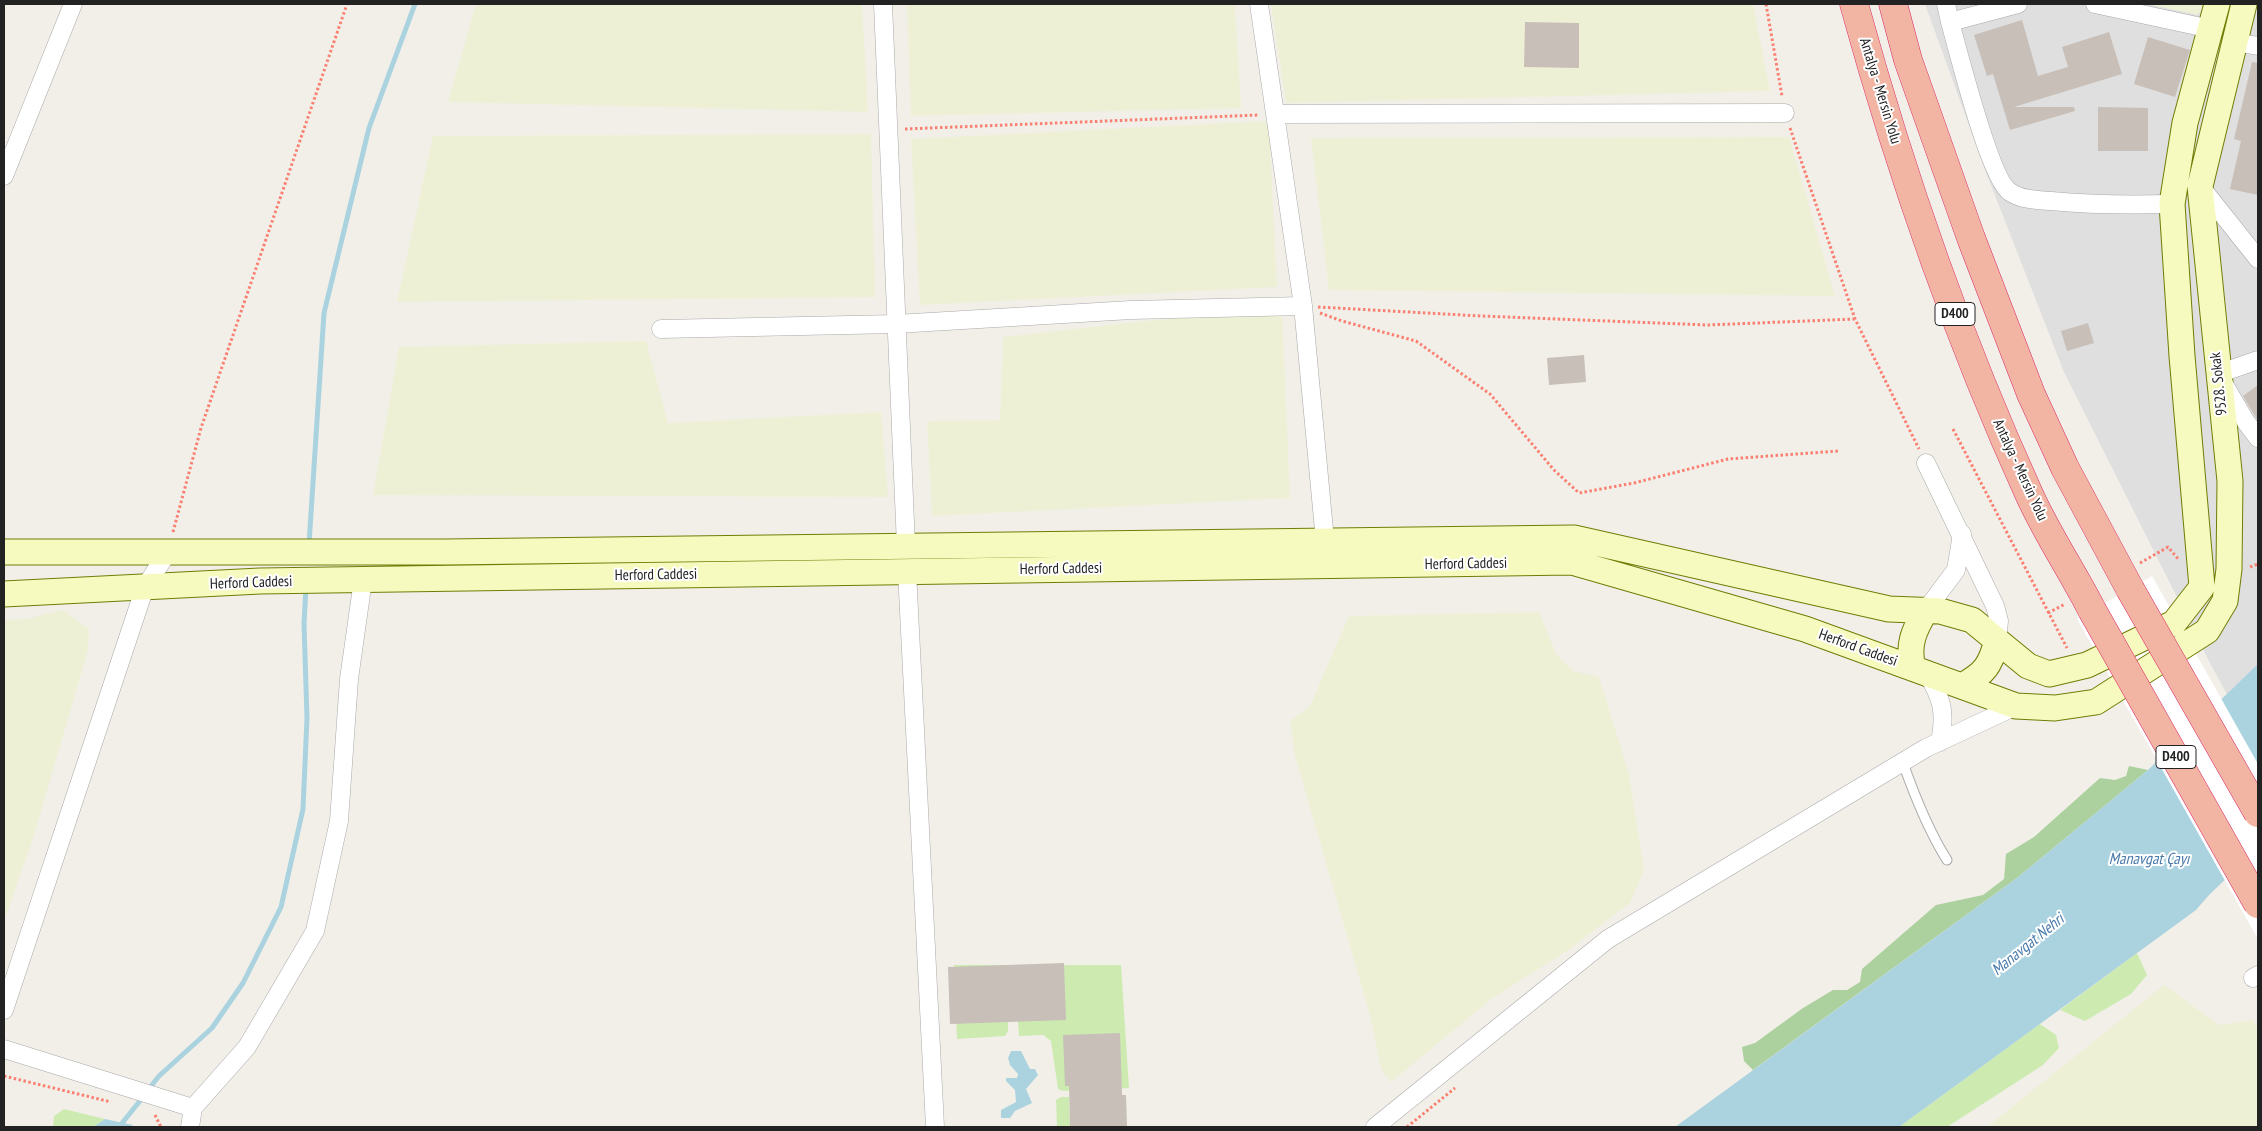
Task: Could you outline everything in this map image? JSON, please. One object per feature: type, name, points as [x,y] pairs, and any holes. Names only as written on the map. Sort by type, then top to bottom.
[{"type":"highway","name":"Antalya - Mersin Yolu","points":[[1854,4],[1873,73],[1934,262],[1997,420],[2030,496],[2258,904]]},
{"type":"highway","name":"D400","points":[[1893,4],[1908,60],[1970,238],[2031,394],[2065,468],[2126,581],[2258,813]]},
{"type":"main road","points":[[2087,665],[2174,623],[2202,587],[2182,356],[2172,204],[2185,123],[2217,4]]},
{"type":"main road","name":"9528. Sokak","points":[[2096,702],[2208,631],[2226,601],[2229,569],[2230,481],[2200,186],[2246,44],[2244,4]]},
{"type":"main road","name":"Herford Caddesi","points":[[4,552],[361,552],[1574,538],[1890,609],[1940,611],[1972,620],[2028,666],[2049,674],[2087,665]]},
{"type":"main road","name":"Herford Caddesi","points":[[4,594],[260,581],[1572,562],[1805,630],[2016,706],[2055,708],[2096,702]]},
{"type":"main road","points":[[1920,671],[1910,658],[1910,641],[1926,610]]},
{"type":"main road","points":[[1962,686],[1980,676],[1989,664],[1997,641]]},
{"type":"street","points":[[4,176],[73,4]]},
{"type":"street","points":[[883,4],[906,546]]},
{"type":"street","points":[[1259,4],[1277,114],[1303,306],[1325,541]]},
{"type":"street","points":[[1946,4],[1977,117],[1999,178],[2009,192],[2022,198],[2094,205],[2172,204]]},
{"type":"street","points":[[1950,22],[2018,4]]},
{"type":"street","points":[[2095,4],[2210,29]]},
{"type":"street","points":[[1277,114],[1785,113]]},
{"type":"street","points":[[2200,186],[2258,259]]},
{"type":"street","points":[[661,329],[896,324],[1131,310],[1303,306]]},
{"type":"street","points":[[2258,360],[2218,374],[2246,422],[2258,438]]},
{"type":"street","points":[[1926,463],[1962,534],[1995,606],[1999,621],[1997,641]]},
{"type":"street","points":[[1926,610],[1956,570],[1962,534]]},
{"type":"street","points":[[4,1010],[145,587],[168,552]]},
{"type":"street","points":[[907,572],[935,1127]]},
{"type":"street","points":[[190,1127],[192,1108],[247,1047],[315,930],[339,821],[349,679],[360,580]]},
{"type":"street","points":[[1920,671],[1940,695],[1943,728],[1940,742]]},
{"type":"street","points":[[1375,1127],[1608,939],[1903,763],[1940,742],[2016,706]]},
{"type":"street","points":[[4,1049],[192,1108]]},
{"type":"lane","points":[[1903,763],[1918,806],[1935,842],[1947,860]]},
{"type":"path","points":[[168,552],[200,428],[347,4]]},
{"type":"path","points":[[1766,4],[1785,113],[1855,319],[1926,463]]},
{"type":"path","points":[[888,130],[1277,114]]},
{"type":"path","points":[[1303,306],[1481,316],[1708,325],[1855,319]]},
{"type":"path","points":[[1303,306],[1342,321],[1416,341],[1490,394],[1554,470],[1579,493],[1634,483],[1728,459],[1838,451]]},
{"type":"path","points":[[1953,429],[2069,652],[2087,665]]},
{"type":"path","points":[[2126,581],[2168,547],[2202,587]]},
{"type":"path","points":[[4,1076],[112,1103]]},
{"type":"path","points":[[1407,1127],[1460,1082]]},
{"type":"path","points":[[147,1112],[156,1115],[162,1127]]},
{"type":"shaded area","points":[[1925,4],[2258,4],[2258,751],[2211,665],[2064,372],[1987,175]]},
{"type":"green space","points":[[476,4],[862,4],[868,112],[448,102]]},
{"type":"green space","points":[[907,4],[1235,4],[1241,108],[911,116]]},
{"type":"green space","points":[[1271,4],[1753,4],[1770,91],[1286,103]]},
{"type":"green space","points":[[2147,4],[2209,4],[2197,15]]},
{"type":"green space","points":[[1269,121],[1277,287],[920,305],[911,139]]},
{"type":"green space","points":[[871,134],[875,297],[397,302],[433,136]]},
{"type":"green space","points":[[1789,137],[1835,296],[1329,290],[1311,138]]},
{"type":"green space","points":[[1282,310],[1290,498],[932,516],[927,421],[1000,420],[1003,337],[1145,321]]},
{"type":"green space","points":[[646,341],[668,423],[881,412],[888,497],[373,495],[399,347]]},
{"type":"green space","points":[[63,610],[89,629],[88,650],[35,832],[4,922],[4,620],[26,619]]},
{"type":"green space","points":[[1539,612],[1556,654],[1573,671],[1599,677],[1629,774],[1644,870],[1630,903],[1567,951],[1494,997],[1391,1082],[1381,1069],[1370,1015],[1295,756],[1290,721],[1310,706],[1349,616]]},
{"type":"green space","points":[[2129,766],[2148,770],[2017,878],[1753,1070],[1744,1061],[1742,1047],[1755,1043],[1803,1008],[1833,990],[1847,990],[1860,982],[1862,969],[1936,905],[1983,895],[2004,879],[2006,854],[2034,837],[2100,778],[2115,780],[2126,776]]},
{"type":"green space","points":[[2137,953],[2147,975],[2131,994],[2085,1021],[2060,1010]]},
{"type":"green space","points":[[954,965],[1008,965],[1008,1031],[1005,1036],[957,1039]]},
{"type":"green space","points":[[1014,965],[1121,965],[1129,1088],[1063,1091],[1058,1089],[1051,1041],[1043,1035],[1019,1036]]},
{"type":"green space","points":[[2164,985],[2219,1025],[2253,1020],[2258,1029],[2258,1127],[1987,1127]]},
{"type":"green space","points":[[2040,1024],[2056,1035],[2059,1048],[2043,1065],[1947,1127],[1899,1127]]},
{"type":"green space","points":[[1061,1097],[1069,1097],[1070,1127],[1057,1127],[1056,1100]]},
{"type":"green space","points":[[64,1109],[105,1119],[93,1127],[53,1127],[54,1116]]},
{"type":"water","name":"Manavgat Çayı","points":[[2258,664],[2258,848],[2196,910],[1899,1127],[1675,1127],[2017,878],[2148,770]]},
{"type":"water","points":[[1011,1051],[1021,1051],[1030,1069],[1035,1069],[1038,1075],[1026,1089],[1032,1103],[1015,1111],[1010,1118],[1001,1118],[1001,1110],[1016,1102],[1015,1090],[1006,1081],[1006,1078],[1017,1078],[1018,1074],[1010,1065],[1008,1058]]},
{"type":"water","points":[[105,1119],[133,1125],[131,1127],[93,1127]]},
{"type":"pier","points":[[2152,576],[2258,764],[2258,939],[2077,619]]},
{"type":"building","points":[[2022,20],[2038,76],[2068,67],[2062,47],[2109,32],[2122,74],[2014,107],[2074,107],[2075,111],[2010,130],[1993,74],[1987,76],[1974,35]]},
{"type":"building","points":[[1525,22],[1579,23],[1579,68],[1524,67]]},
{"type":"building","points":[[2148,37],[2190,50],[2175,97],[2134,84]]},
{"type":"building","points":[[2252,62],[2258,63],[2258,195],[2230,189],[2241,141],[2234,139]]},
{"type":"building","points":[[2098,107],[2148,108],[2148,151],[2098,151]]},
{"type":"building","points":[[2088,323],[2094,343],[2067,351],[2061,331]]},
{"type":"building","points":[[1584,355],[1586,382],[1549,385],[1547,358]]},
{"type":"building","points":[[2258,385],[2258,421],[2243,396]]},
{"type":"building","points":[[1064,963],[1066,1020],[950,1024],[948,967]]},
{"type":"building","points":[[1120,1033],[1122,1095],[1126,1095],[1127,1127],[1070,1127],[1069,1086],[1065,1086],[1063,1035]]},
{"type":"waterway","points":[[309,544],[324,313],[369,128],[415,4]]},
{"type":"waterway","points":[[148,1090],[159,1076],[212,1028],[243,983],[281,907],[303,809],[307,718],[304,624],[306,587]]},
{"type":"waterway","points":[[119,1127],[143,1097]]},
{"type":"water label","name":"Manavgat Nehri","points":[[2028,945]]}]
